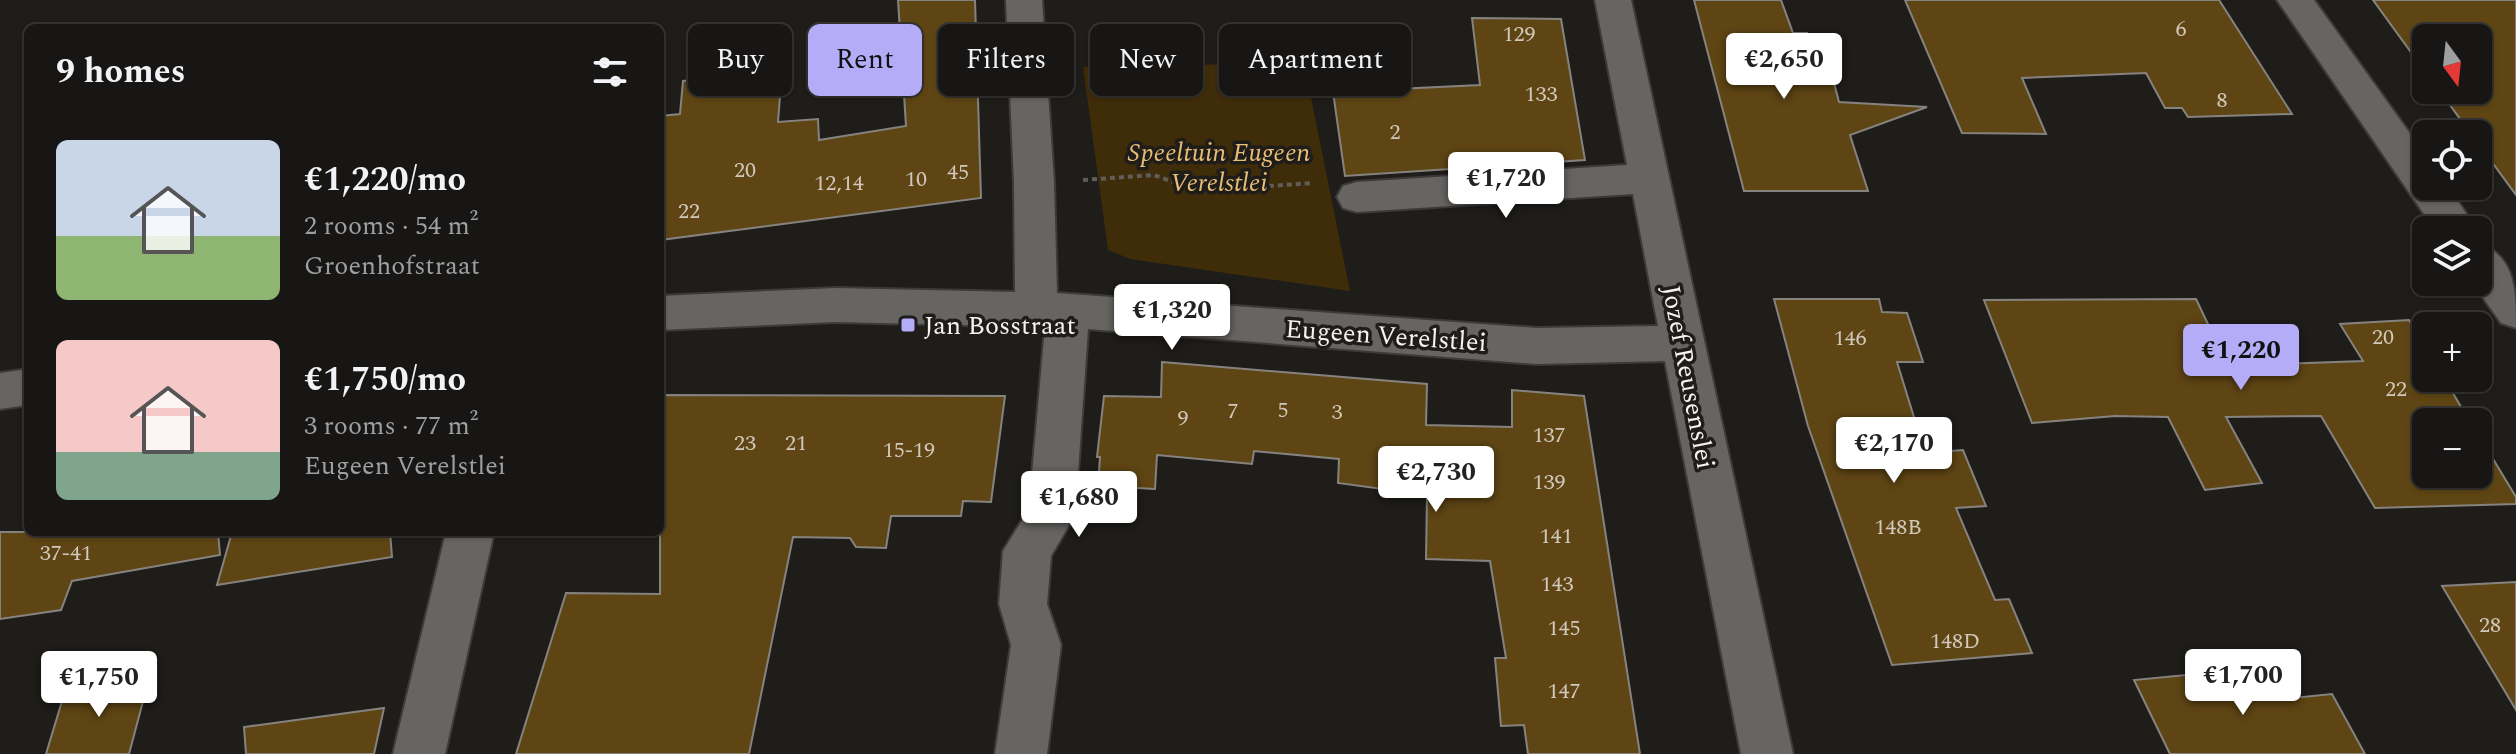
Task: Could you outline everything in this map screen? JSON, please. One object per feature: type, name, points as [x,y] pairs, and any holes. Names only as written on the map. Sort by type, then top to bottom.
[{"type":"street","points":[[1021,754],[1036,645],[1023,604],[1027,551],[1052,515],[1052,310],[1034,183],[1024,0]]},
{"type":"street","name":"Jozef Reusenslei","points":[[1613,0],[1767,754]]},
{"type":"street","points":[[2295,0],[2447,216]]},
{"type":"street","points":[[1357,197],[1651,178]]},
{"type":"street","points":[[2492,278],[2516,311]]},
{"type":"street","name":"Eugeen Verelstlei","points":[[664,313],[836,305],[1052,310],[1537,346],[1681,343]]},
{"type":"street","points":[[0,391],[24,388]]},
{"type":"street","points":[[419,754],[469,536]]},
{"type":"path","points":[[1034,183],[1154,175],[1198,191],[1317,183],[1357,197]]},
{"type":"green space","name":"Speeltuin Eugeen Verelstlei","points":[[1203,65],[1219,65],[1219,96],[1311,96],[1350,291],[1130,259],[1108,250],[1083,67],[1090,67],[1090,96],[1203,96]]},
{"type":"building","points":[[898,0],[975,0],[976,24],[938,24],[938,96],[978,96],[981,198],[664,239],[664,116],[680,114],[683,81],[688,80],[688,96],[780,96],[778,122],[818,119],[819,140],[906,126],[904,96],[922,96],[922,24],[900,24]]},
{"type":"building","points":[[1694,0],[1781,0],[1793,33],[1807,33],[1810,44],[1824,44],[1839,102],[1927,107],[1850,135],[1868,191],[1744,191]]},
{"type":"building","points":[[1905,0],[2219,0],[2292,114],[2188,117],[2182,108],[2165,108],[2146,73],[2022,78],[2046,134],[1962,133]]},
{"type":"building","points":[[2373,0],[2516,0],[2516,195],[2492,162],[2492,120],[2461,120],[2449,104],[2492,104],[2492,24],[2412,24],[2412,54]]},
{"type":"building","points":[[1472,18],[1561,19],[1585,160],[1345,176],[1334,96],[1411,96],[1411,88],[1480,85]]},
{"type":"building","points":[[1774,299],[1879,299],[1882,312],[1907,313],[1923,362],[1897,362],[1925,453],[1963,450],[1986,506],[1956,508],[1995,600],[2009,599],[2032,653],[1892,665],[1808,426]]},
{"type":"building","points":[[2196,299],[2228,366],[2363,361],[2340,324],[2409,320],[2412,325],[2412,392],[2452,392],[2462,408],[2412,408],[2412,488],[2492,488],[2492,457],[2516,497],[2516,504],[2375,508],[2321,416],[2226,417],[2262,483],[2205,490],[2168,417],[2115,416],[2032,423],[1984,300]]},
{"type":"building","points":[[1162,362],[1427,384],[1426,425],[1512,427],[1512,390],[1584,396],[1640,754],[1528,754],[1524,725],[1501,726],[1495,658],[1506,658],[1490,561],[1426,559],[1427,495],[1338,483],[1339,459],[1254,451],[1252,464],[1157,455],[1155,489],[1098,486],[1100,457],[1097,457],[1104,396],[1161,397]]},
{"type":"building","points":[[664,395],[1005,396],[991,502],[963,501],[961,516],[891,516],[886,548],[856,547],[850,538],[793,537],[749,754],[516,754],[566,593],[660,594],[660,536],[664,536]]},
{"type":"building","points":[[0,532],[24,532],[24,536],[218,536],[220,555],[72,581],[61,610],[0,619]]},
{"type":"building","points":[[231,536],[390,536],[392,557],[217,585]]},
{"type":"building","points":[[2516,582],[2516,710],[2442,586]]},
{"type":"building","points":[[2248,669],[2260,692],[2288,688],[2293,698],[2332,694],[2365,754],[2170,754],[2134,680]]},
{"type":"building","points":[[150,675],[129,754],[46,754],[65,691]]},
{"type":"building","points":[[384,708],[374,754],[246,754],[244,727]]},
{"type":"place","name":"Jan Bosstraat","points":[[908,325]]}]
